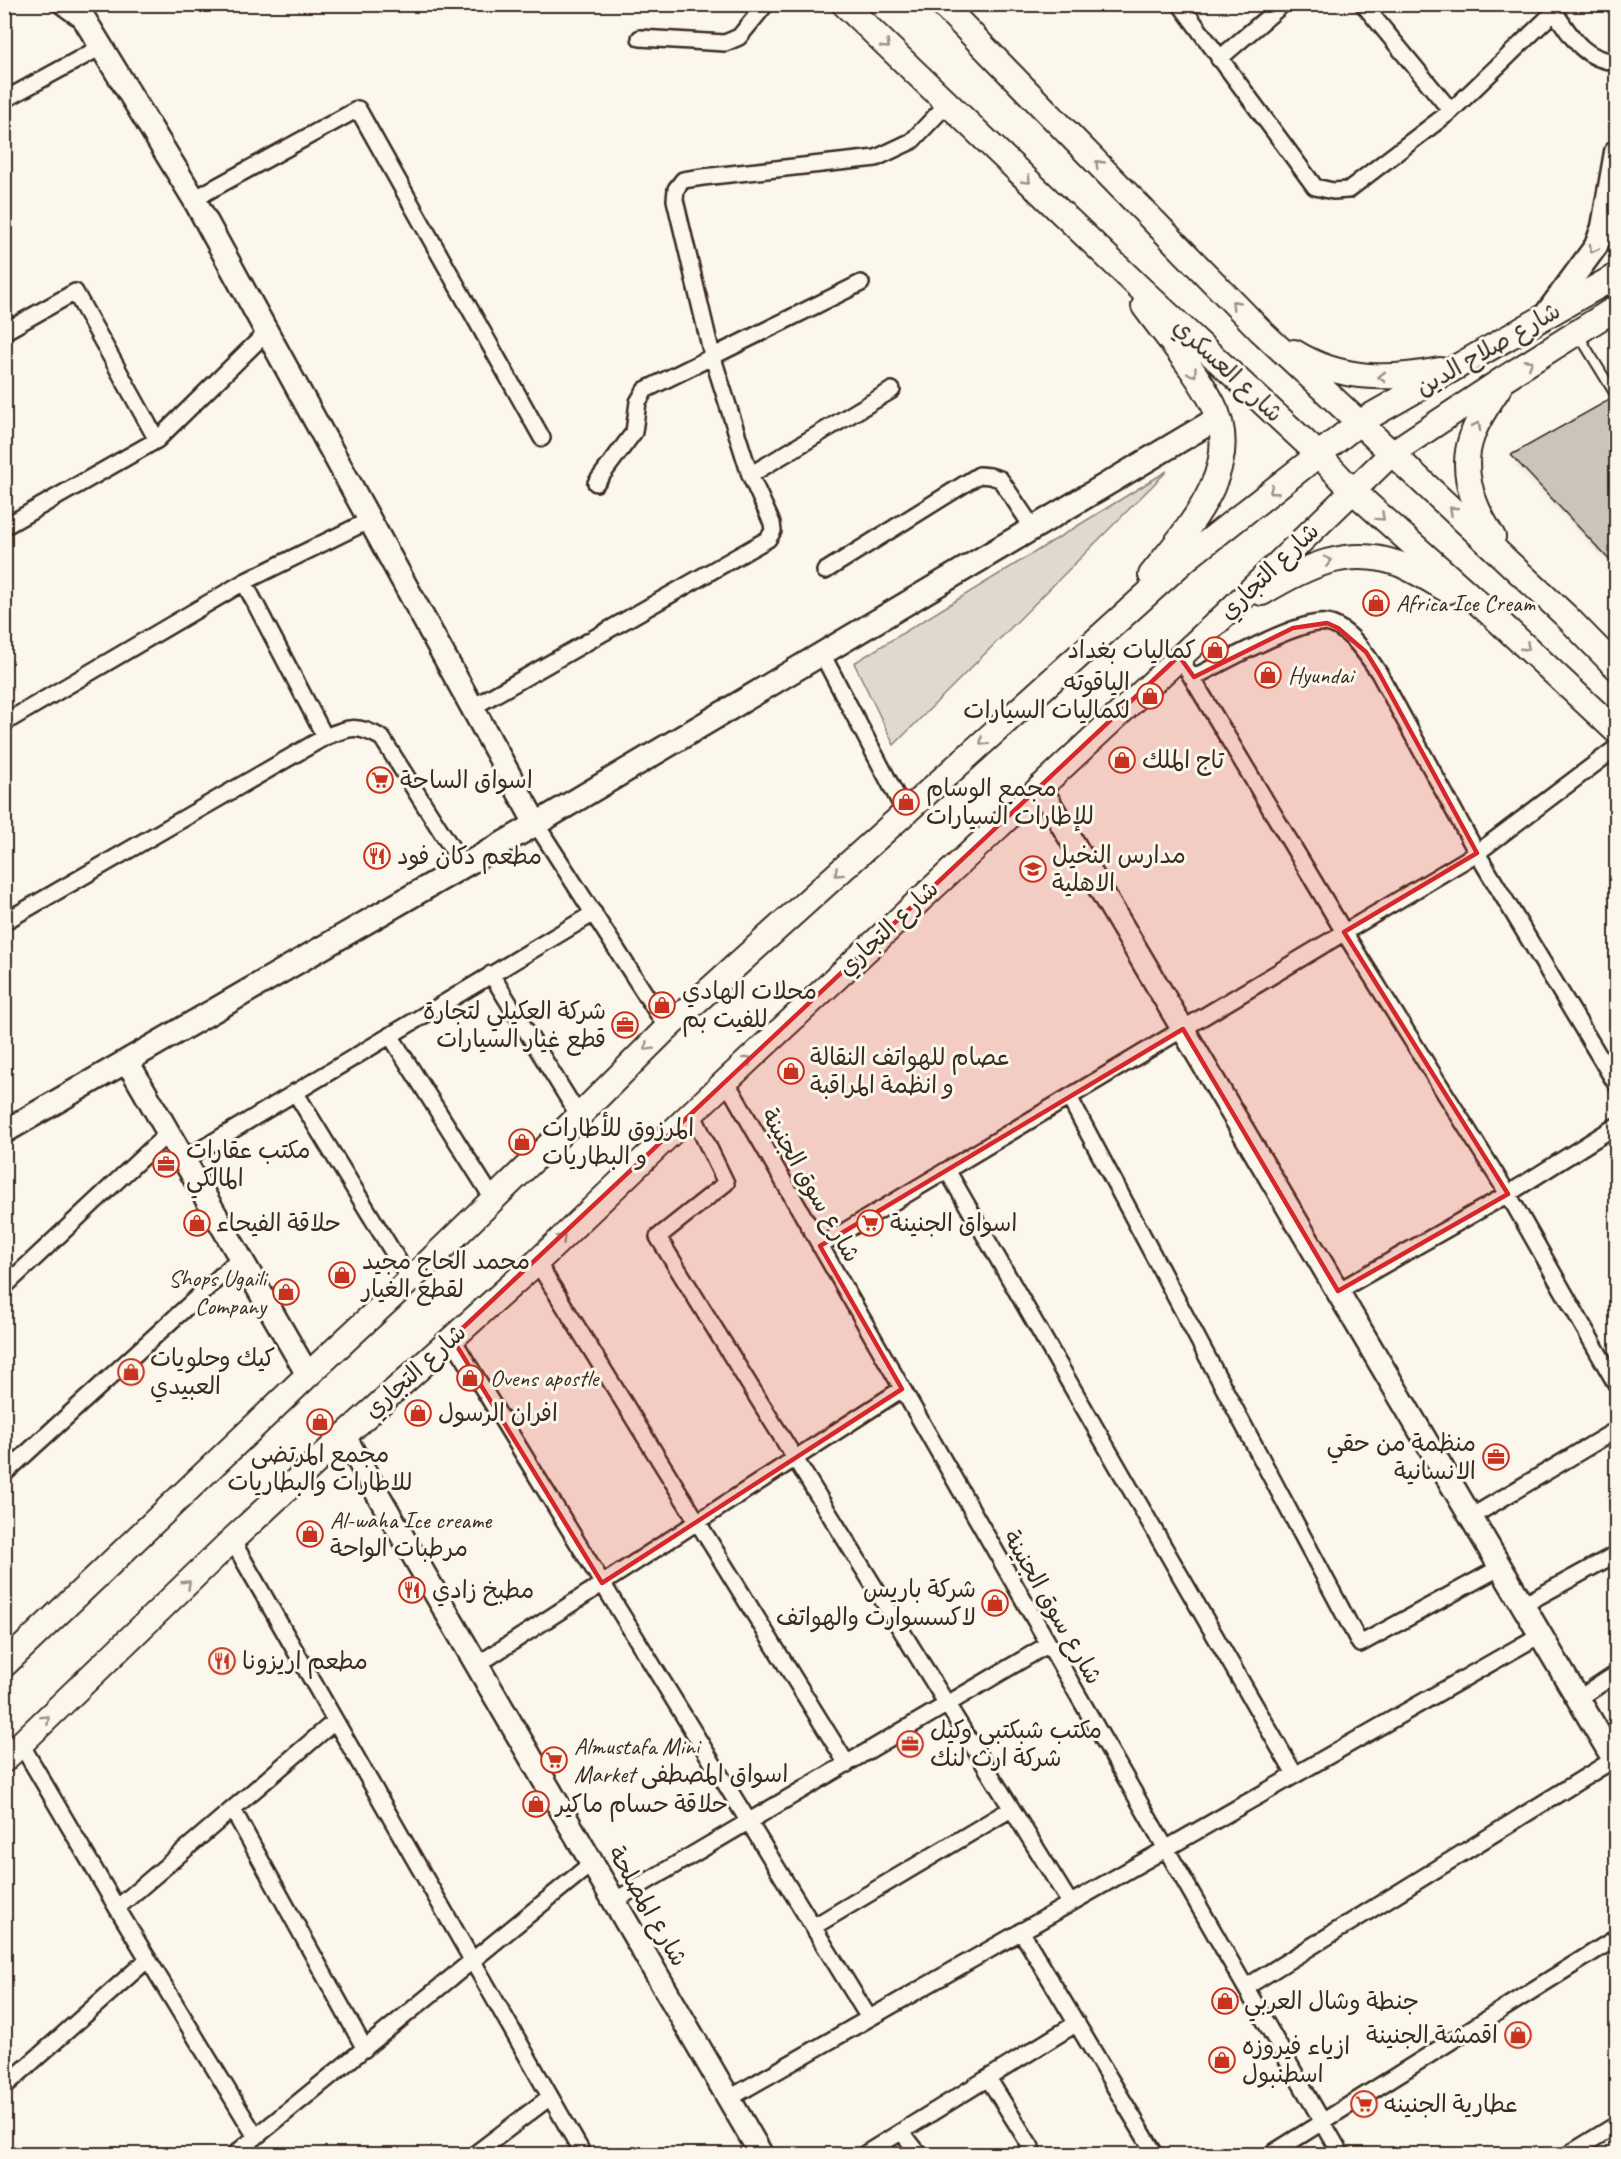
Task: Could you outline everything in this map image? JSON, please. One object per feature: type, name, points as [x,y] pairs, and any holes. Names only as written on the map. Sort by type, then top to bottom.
[{"type":"main road","name":"شارع العسكري","points":[[843,4],[1319,455],[1353,491],[1617,731]]},
{"type":"main road","points":[[942,4],[1261,331],[1566,616]]},
{"type":"main road","points":[[1109,258],[1195,376],[1214,406],[1222,446],[1220,460],[1204,504],[1109,628]]},
{"type":"main road","name":"شارع صلاح الدين","points":[[1319,455],[1360,422],[1617,276]]},
{"type":"main road","name":"شارع صلاح الدين","points":[[1353,491],[1392,453],[1505,378],[1617,308]]},
{"type":"main road","points":[[1261,331],[1302,356],[1329,367],[1365,377],[1413,375],[1441,370],[1479,356]]},
{"type":"main road","points":[[1505,378],[1472,436],[1467,463],[1469,485],[1482,519],[1501,549],[1617,667]]},
{"type":"main road","points":[[4,1665],[410,1280],[667,1028],[1186,558],[1319,455]]},
{"type":"main road","name":"شارع التجاري","points":[[13,1752],[232,1540],[537,1262],[726,1081],[1222,618],[1353,491]]},
{"type":"main road","points":[[1222,618],[1306,567],[1330,560],[1357,557],[1374,558],[1399,564],[1494,617]]},
{"type":"street","points":[[65,4],[83,17],[194,199],[536,824],[667,1028]]},
{"type":"street","points":[[640,38],[725,43],[740,37],[766,4]]},
{"type":"street","points":[[1180,4],[1316,187],[1333,191],[1348,190],[1450,111],[1551,8],[1581,48],[1596,58],[1617,62]]},
{"type":"street","points":[[1219,59],[1283,4]]},
{"type":"street","points":[[1363,4],[1450,111]]},
{"type":"street","points":[[4,100],[101,47]]},
{"type":"street","points":[[473,707],[768,539],[773,531],[772,523],[750,475],[712,355],[675,200],[676,189],[683,180],[876,158],[912,141],[947,104]]},
{"type":"street","points":[[194,199],[358,109],[542,438]]},
{"type":"street","points":[[1542,319],[1596,246],[1603,227],[1617,152]]},
{"type":"street","points":[[596,483],[634,432],[638,402],[645,390],[861,283]]},
{"type":"street","points":[[4,332],[75,292],[157,440]]},
{"type":"street","points":[[4,527],[157,440],[267,332]]},
{"type":"street","points":[[750,475],[892,390]]},
{"type":"street","points":[[4,1132],[536,824],[1218,418]]},
{"type":"street","points":[[825,571],[978,475],[1000,479],[1034,528]]},
{"type":"street","points":[[4,723],[244,582],[370,520]]},
{"type":"street","points":[[244,582],[325,737]]},
{"type":"street","points":[[1194,677],[1293,628],[1327,623],[1348,635],[1366,652],[1477,853],[1617,1084]]},
{"type":"street","points":[[822,654],[905,813]]},
{"type":"street","points":[[1179,656],[1194,677],[1344,932],[1508,1194],[1617,1384]]},
{"type":"street","points":[[4,922],[325,737],[350,727],[371,731],[382,738],[463,866]]},
{"type":"street","points":[[820,1246],[1477,853],[1617,748]]},
{"type":"street","points":[[1040,787],[1616,1760],[1246,1988]]},
{"type":"street","points":[[183,1160],[594,913]]},
{"type":"street","points":[[490,974],[579,1116]]},
{"type":"street","points":[[390,1035],[493,1199]]},
{"type":"street","points":[[127,1061],[239,1259],[308,1375]]},
{"type":"street","name":"شارع سوق الجنينة","points":[[726,1081],[1341,2154]]},
{"type":"street","points":[[296,1092],[410,1280]]},
{"type":"street","points":[[1069,1097],[1360,1644],[1501,1567]]},
{"type":"street","points":[[692,1113],[726,1183],[658,1237],[1070,1903]]},
{"type":"street","points":[[1338,1291],[1508,1194],[1617,1126]]},
{"type":"street","points":[[4,1287],[168,1133]]},
{"type":"street","points":[[947,1170],[1295,1775]]},
{"type":"street","points":[[4,1474],[239,1259]]},
{"type":"street","points":[[537,1262],[847,1764]]},
{"type":"street","points":[[452,1338],[870,2018]]},
{"type":"street","points":[[477,1665],[902,1389]]},
{"type":"street","points":[[1471,1517],[1617,1430]]},
{"type":"street","name":"شارع المصلحة","points":[[344,1436],[760,2154]]},
{"type":"street","points":[[232,1540],[582,2154]]},
{"type":"street","points":[[1523,1605],[1617,1554]]},
{"type":"street","points":[[728,2099],[1540,1635]]},
{"type":"street","points":[[614,1901],[1049,1644]]},
{"type":"street","points":[[1578,1699],[1617,1674]]},
{"type":"street","points":[[117,1908],[335,1721]]},
{"type":"street","points":[[13,1752],[117,1908],[256,2138]]},
{"type":"street","points":[[813,1927],[1011,1809]]},
{"type":"street","points":[[233,1810],[365,2049]]},
{"type":"street","points":[[235,2154],[592,1863]]},
{"type":"street","points":[[1021,1932],[1155,2154]]},
{"type":"street","points":[[1271,2154],[1617,1938]]},
{"type":"street","points":[[4,2087],[148,1959]]},
{"type":"street","points":[[865,2154],[1077,2023]]},
{"type":"street","points":[[988,2078],[1031,2147]]},
{"type":"street","points":[[475,2154],[550,2097]]},
{"type":"street","points":[[1569,2154],[1617,2125]]},
{"type":"street","points":[[902,2132],[919,2154]]},
{"type":"lane","points":[[1577,333],[1617,396]]},
{"type":"highlighted area","points":[[1327,623],[1338,628],[1366,652],[1477,853],[1344,932],[1508,1194],[1338,1291],[1183,1029],[820,1246],[902,1389],[602,1583],[452,1338],[1179,656],[1194,677],[1293,628]]},
{"type":"shaded area","points":[[1167,471],[894,745],[854,663]]},
{"type":"building","points":[[1616,396],[1616,567],[1511,455]]},
{"type":"place","name":"Africa Ice Cream","points":[[1376,603]]},
{"type":"place","name":"كماليات بغداد","points":[[1215,650]]},
{"type":"place","name":"Hyundai","points":[[1268,675]]},
{"type":"place","name":"الياقوته لكماليات السيارات","points":[[1150,696]]},
{"type":"place","name":"تاج الملك","points":[[1122,760]]},
{"type":"place","name":"اسواق الساحة","points":[[380,780]]},
{"type":"place","name":"مجمع الوسام للإطارات السيارات","points":[[906,802]]},
{"type":"place","name":"مطعم دكان فود","points":[[377,856]]},
{"type":"place","name":"مدارس النخيل الاهلية","points":[[1033,869]]},
{"type":"place","name":"محلات الهادي للفيت بم","points":[[662,1005]]},
{"type":"place","name":"شركة العكيلي لتجارة قطع غيار السيارات","points":[[625,1025]]},
{"type":"place","name":"عصام للهواتف النقالة و انظمة المراقبة","points":[[791,1071]]},
{"type":"place","name":"المرزوق للأطارات و البطاريات","points":[[522,1142]]},
{"type":"place","name":"مكتب عقارات المالكي","points":[[166,1164]]},
{"type":"place","name":"حلاقة الفيحاء","points":[[197,1223]]},
{"type":"place","name":"اسواق الجنينة","points":[[870,1223]]},
{"type":"place","name":"محمد الحاج مجيد لقطع الغيار","points":[[342,1275]]},
{"type":"place","name":"Shops Ugaili Company","points":[[286,1292]]},
{"type":"place","name":"كيك وحلويات العبيدي","points":[[131,1372]]},
{"type":"place","name":"Ovens apostle","points":[[470,1378]]},
{"type":"place","name":"افران الرسول","points":[[418,1413]]},
{"type":"place","name":"مجمع المرتضى للاطارات والبطاريات","points":[[320,1422]]},
{"type":"place","name":"منظمة من حقي الانسانية","points":[[1496,1457]]},
{"type":"place","name":"Al-waha Ice creame مرطبات الواحة","points":[[310,1534]]},
{"type":"place","name":"مطبخ زادي","points":[[412,1590]]},
{"type":"place","name":"شركة باريس لاكسسوارت والهواتف","points":[[995,1603]]},
{"type":"place","name":"مطعم اريزونا","points":[[222,1661]]},
{"type":"place","name":"مكتب شبكتبي وكيل شركة ارث لنك","points":[[910,1744]]},
{"type":"place","name":"Almustafa Mini Market اسواق المصطفى","points":[[554,1760]]},
{"type":"place","name":"حلاقة حسام ماكير","points":[[536,1804]]},
{"type":"place","name":"جنطة وشال العربي","points":[[1225,2001]]},
{"type":"place","name":"اقمشة الجنينة","points":[[1518,2035]]},
{"type":"place","name":"ازياء فيروزه اسطنبول","points":[[1222,2060]]},
{"type":"place","name":"عطارية الجنينه","points":[[1364,2104]]}]
